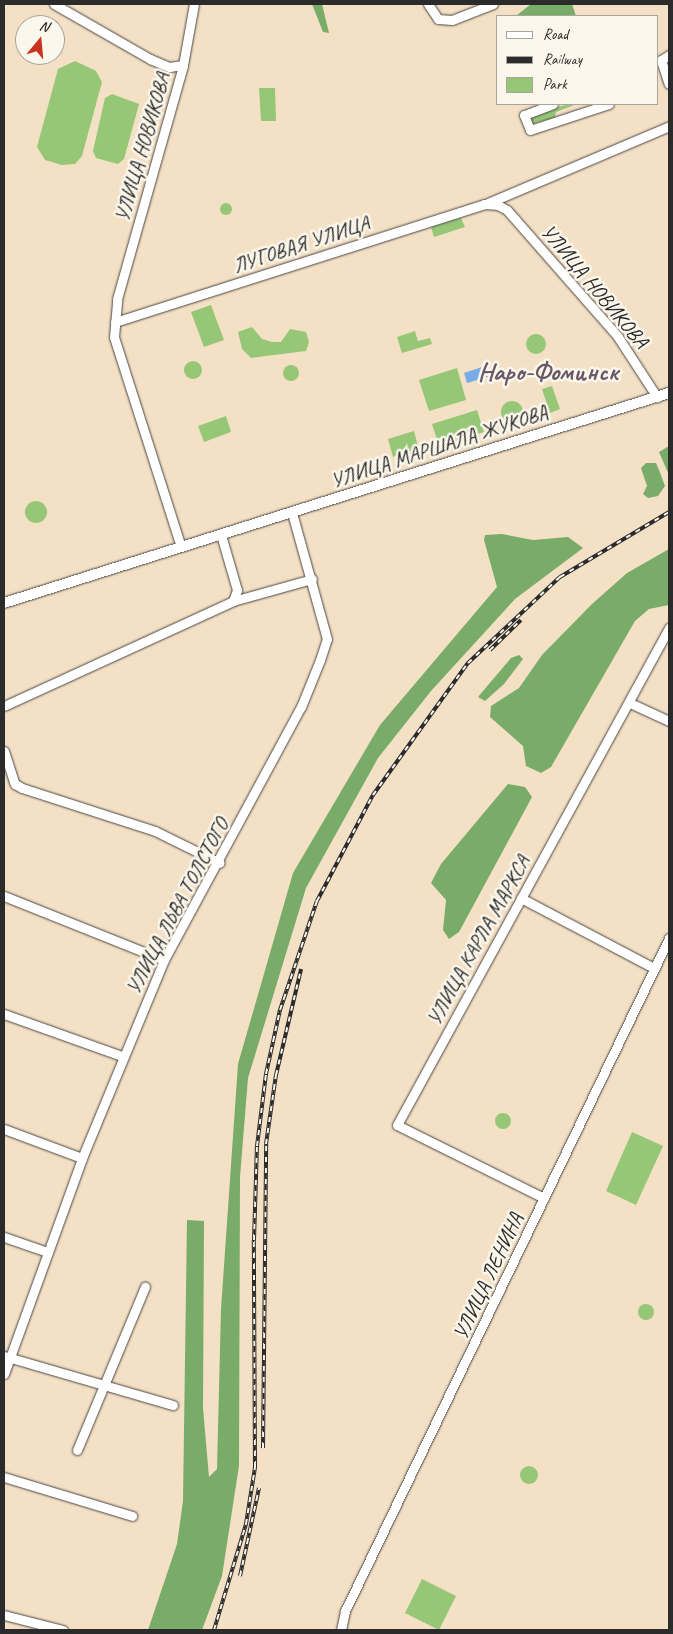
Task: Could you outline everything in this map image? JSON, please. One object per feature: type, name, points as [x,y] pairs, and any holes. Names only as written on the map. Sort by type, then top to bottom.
[{"type":"main road","name":"УЛИЦА МАРШАЛА ЖУКОВА","points":[[4,604],[669,393]]},
{"type":"street","points":[[54,4],[150,59],[169,67],[183,65]]},
{"type":"street","name":"УЛИЦА НОВИКОВА","points":[[180,548],[114,337],[117,299],[183,65],[194,4]]},
{"type":"street","points":[[428,4],[438,19],[452,20],[493,4]]},
{"type":"street","points":[[669,55],[659,61],[661,75],[669,84]]},
{"type":"street","points":[[550,105],[524,115],[530,130],[606,105]]},
{"type":"street","points":[[484,204],[669,126]]},
{"type":"street","name":"ЛУГОВАЯ УЛИЦА","points":[[115,322],[484,204],[498,205]]},
{"type":"street","name":"УЛИЦА НОВИКОВА","points":[[498,205],[507,210],[612,330],[657,397]]},
{"type":"street","name":"УЛИЦА ЛЬВА ТОЛСТОГО","points":[[4,1374],[6,1357],[82,1158],[122,1056],[164,960],[220,863],[301,707],[320,660],[327,638],[292,513]]},
{"type":"street","points":[[221,535],[237,590],[233,602]]},
{"type":"street","points":[[4,706],[233,602],[312,579]]},
{"type":"street","name":"УЛИЦА КАРЛА МАРКСА","points":[[544,1198],[397,1125],[630,703],[669,628]]},
{"type":"street","points":[[630,703],[669,721]]},
{"type":"street","points":[[4,751],[15,784],[22,788],[163,834],[220,863]]},
{"type":"street","points":[[4,896],[164,960]]},
{"type":"street","points":[[521,898],[654,968]]},
{"type":"street","name":"УЛИЦА ЛЕНИНА","points":[[341,1630],[345,1611],[654,968],[666,952],[669,938]]},
{"type":"street","points":[[4,1014],[122,1056]]},
{"type":"street","points":[[4,1129],[82,1158]]},
{"type":"street","points":[[4,1238],[47,1252]]},
{"type":"street","points":[[77,1450],[146,1287]]},
{"type":"street","points":[[6,1357],[106,1383],[173,1405]]},
{"type":"street","points":[[4,1477],[132,1516]]},
{"type":"street","points":[[4,1615],[62,1630]]},
{"type":"green space","points":[[312,4],[322,4],[329,33],[323,32]]},
{"type":"green space","points":[[531,4],[572,4],[576,15],[517,15]]},
{"type":"green space","points":[[75,61],[96,71],[102,82],[82,156],[75,164],[62,165],[45,160],[37,147],[58,69]]},
{"type":"green space","points":[[259,88],[275,88],[276,121],[261,121]]},
{"type":"green space","points":[[112,94],[139,104],[124,159],[118,164],[96,158],[93,151],[105,98]]},
{"type":"green space","points":[[565,105],[574,105],[556,112],[555,118],[530,124],[529,115]]},
{"type":"green space","points":[[224,203],[228,203],[232,209],[228,215],[224,215],[220,211],[220,207]]},
{"type":"green space","points":[[461,218],[465,227],[434,237],[431,227]]},
{"type":"green space","points":[[211,305],[224,340],[204,347],[191,312]]},
{"type":"green space","points":[[252,327],[262,339],[272,342],[281,342],[290,329],[306,332],[309,342],[306,351],[251,358],[242,349],[238,332]]},
{"type":"green space","points":[[415,331],[418,341],[430,338],[432,344],[402,353],[397,337]]},
{"type":"green space","points":[[532,334],[540,334],[546,340],[546,348],[540,354],[532,354],[526,348],[526,340]]},
{"type":"green space","points":[[193,361],[199,364],[202,370],[199,376],[193,379],[187,376],[184,370],[187,364]]},
{"type":"green space","points":[[288,365],[294,365],[299,370],[297,379],[288,381],[283,376],[283,370]]},
{"type":"green space","points":[[457,368],[466,400],[429,411],[419,380]]},
{"type":"green space","points":[[552,386],[560,409],[550,413],[542,389]]},
{"type":"green space","points":[[512,401],[520,404],[523,412],[520,420],[512,423],[504,420],[501,412],[504,404]]},
{"type":"green space","points":[[477,410],[484,432],[439,446],[432,424]]},
{"type":"green space","points":[[226,416],[231,432],[204,442],[198,426]]},
{"type":"green space","points":[[414,431],[420,454],[400,460],[398,455],[393,457],[388,439]]},
{"type":"green space","points":[[669,446],[669,475],[659,452]]},
{"type":"green space","points":[[646,463],[656,463],[665,486],[658,496],[648,498],[643,494],[647,486],[641,468]]},
{"type":"green space","points":[[36,501],[46,508],[47,512],[40,522],[36,523],[26,516],[25,512],[32,502]]},
{"type":"green space","points":[[502,534],[533,540],[568,537],[583,548],[515,599],[431,691],[378,758],[306,888],[248,1078],[240,1177],[239,1466],[222,1576],[202,1630],[148,1630],[177,1544],[183,1501],[187,1220],[204,1221],[203,1408],[209,1477],[217,1469],[221,1309],[238,1064],[293,873],[380,725],[497,587],[484,540],[485,535]]},
{"type":"green space","points":[[669,549],[669,605],[649,609],[635,621],[551,767],[541,773],[526,766],[523,746],[490,717],[491,706],[519,688],[542,655],[592,604],[627,573]]},
{"type":"green space","points":[[519,655],[523,659],[504,684],[485,701],[478,697],[511,658]]},
{"type":"green space","points":[[508,784],[525,787],[532,797],[459,932],[449,939],[443,930],[446,900],[431,883],[441,864]]},
{"type":"green space","points":[[500,1113],[506,1113],[511,1118],[509,1127],[500,1129],[495,1124],[495,1118]]},
{"type":"green space","points":[[632,1132],[663,1146],[636,1205],[606,1191]]},
{"type":"green space","points":[[643,1304],[649,1304],[654,1309],[652,1318],[643,1320],[638,1315],[638,1309]]},
{"type":"green space","points":[[525,1466],[533,1466],[538,1471],[536,1482],[525,1484],[520,1479],[520,1471]]},
{"type":"green space","points":[[422,1579],[456,1596],[439,1630],[405,1613]]},
{"type":"water","points":[[488,365],[491,376],[467,383],[464,373]]},
{"type":"railway","points":[[214,1630],[246,1524],[255,1467],[254,1240],[257,1146],[266,1074],[280,1010],[317,901],[373,795],[468,663],[560,577],[669,512]]},
{"type":"railway","points":[[490,650],[521,620]]},
{"type":"railway","points":[[263,1448],[266,1144],[276,1075],[301,969]]},
{"type":"railway","points":[[240,1576],[259,1488]]},
{"type":"district","name":"Наро-Фоминск","points":[[548,372]]}]
